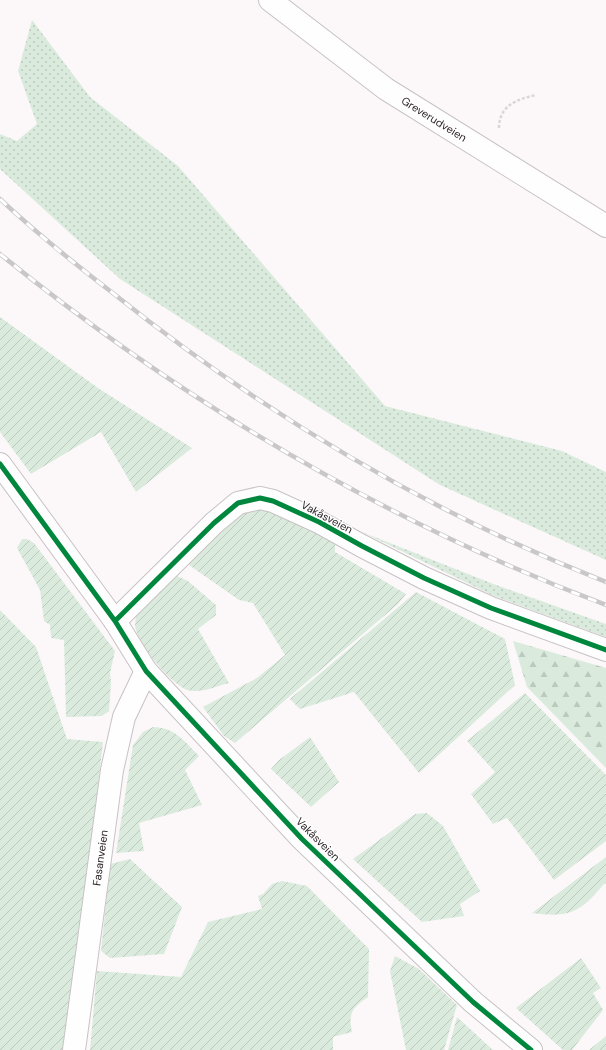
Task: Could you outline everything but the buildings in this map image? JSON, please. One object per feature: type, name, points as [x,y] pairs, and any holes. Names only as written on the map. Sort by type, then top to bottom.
[{"type":"street","name":"Greverudveien","points":[[270,0],[386,89],[606,226]]},
{"type":"street","name":"Vakåsveien","points":[[0,464],[115,621],[146,671],[302,839],[473,1002],[531,1050]]},
{"type":"street","name":"Vakåsveien","points":[[115,621],[214,523],[238,503],[260,498],[273,501],[319,522],[424,578],[491,608],[606,650]]},
{"type":"street","name":"Fasanveien","points":[[74,1050],[112,770],[124,717],[146,671]]},
{"type":"path","points":[[489,154],[499,136],[499,123],[504,109],[518,99],[536,95]]},
{"type":"green space","points":[[32,20],[90,97],[178,166],[385,406],[562,451],[606,472],[606,560],[440,485],[120,279],[0,169],[0,134],[17,141],[37,124],[18,71]]},
{"type":"green space","points":[[0,317],[98,388],[192,448],[136,492],[101,432],[31,474],[0,432]]},
{"type":"green space","points":[[263,506],[335,541],[335,552],[406,594],[398,604],[235,743],[224,736],[203,707],[257,678],[285,655],[253,603],[239,600],[189,565],[187,560],[231,517]]},
{"type":"green space","points":[[362,532],[496,585],[606,624],[606,637],[492,595]]},
{"type":"green space","points":[[22,539],[27,539],[34,543],[115,651],[110,673],[111,683],[109,711],[102,716],[66,717],[64,640],[51,638],[50,625],[44,621],[40,590],[17,548]]},
{"type":"green space","points":[[177,576],[188,581],[216,605],[216,615],[198,629],[229,683],[214,688],[197,691],[187,690],[173,680],[157,664],[139,637],[135,626],[136,615],[171,578]]},
{"type":"green space","points":[[416,592],[505,639],[515,685],[419,773],[354,692],[300,709],[290,699]]},
{"type":"green space","points":[[0,610],[36,647],[67,739],[103,742],[66,1050],[0,1050]]},
{"type":"green space","points":[[513,641],[606,668],[606,768],[527,687]]},
{"type":"green space","points":[[525,693],[606,775],[606,841],[554,880],[507,818],[493,824],[471,794],[495,772],[467,741]]},
{"type":"green space","points":[[153,727],[174,732],[199,756],[185,770],[202,805],[139,823],[144,851],[116,853],[133,745],[143,732]]},
{"type":"green space","points":[[310,737],[339,782],[311,807],[271,769],[279,760]]},
{"type":"green space","points":[[427,813],[443,826],[480,891],[460,904],[464,916],[422,922],[353,859],[415,814]]},
{"type":"green space","points":[[606,857],[606,884],[604,884],[588,901],[573,911],[565,914],[555,915],[532,913]]},
{"type":"green space","points":[[130,859],[182,907],[164,954],[110,958],[101,951],[110,864]]},
{"type":"green space","points":[[282,881],[307,886],[369,949],[368,997],[358,1004],[352,1012],[352,1032],[333,1037],[333,1050],[90,1050],[97,971],[181,977],[208,922],[262,909],[258,896],[263,894],[272,884]]},
{"type":"green space","points":[[395,956],[419,969],[457,1005],[444,1050],[406,1050],[390,971]]},
{"type":"green space","points":[[581,958],[601,988],[593,993],[603,1010],[572,1050],[563,1050],[516,1008]]},
{"type":"green space","points":[[457,1017],[493,1050],[448,1050]]},
{"type":"green space","points":[[606,1036],[606,1050],[589,1050]]},
{"type":"railway","points":[[0,199],[70,260],[171,338],[288,419],[411,491],[475,524],[606,582]]},
{"type":"railway","points":[[0,254],[141,360],[214,408],[289,454],[444,536],[524,572],[606,605]]},
{"type":"cycle path","points":[[0,464],[115,621],[146,671],[302,839],[473,1002],[531,1050]]},
{"type":"cycle path","points":[[115,621],[214,523],[238,503],[260,498],[273,501],[319,522],[424,578],[491,608],[606,650]]}]
